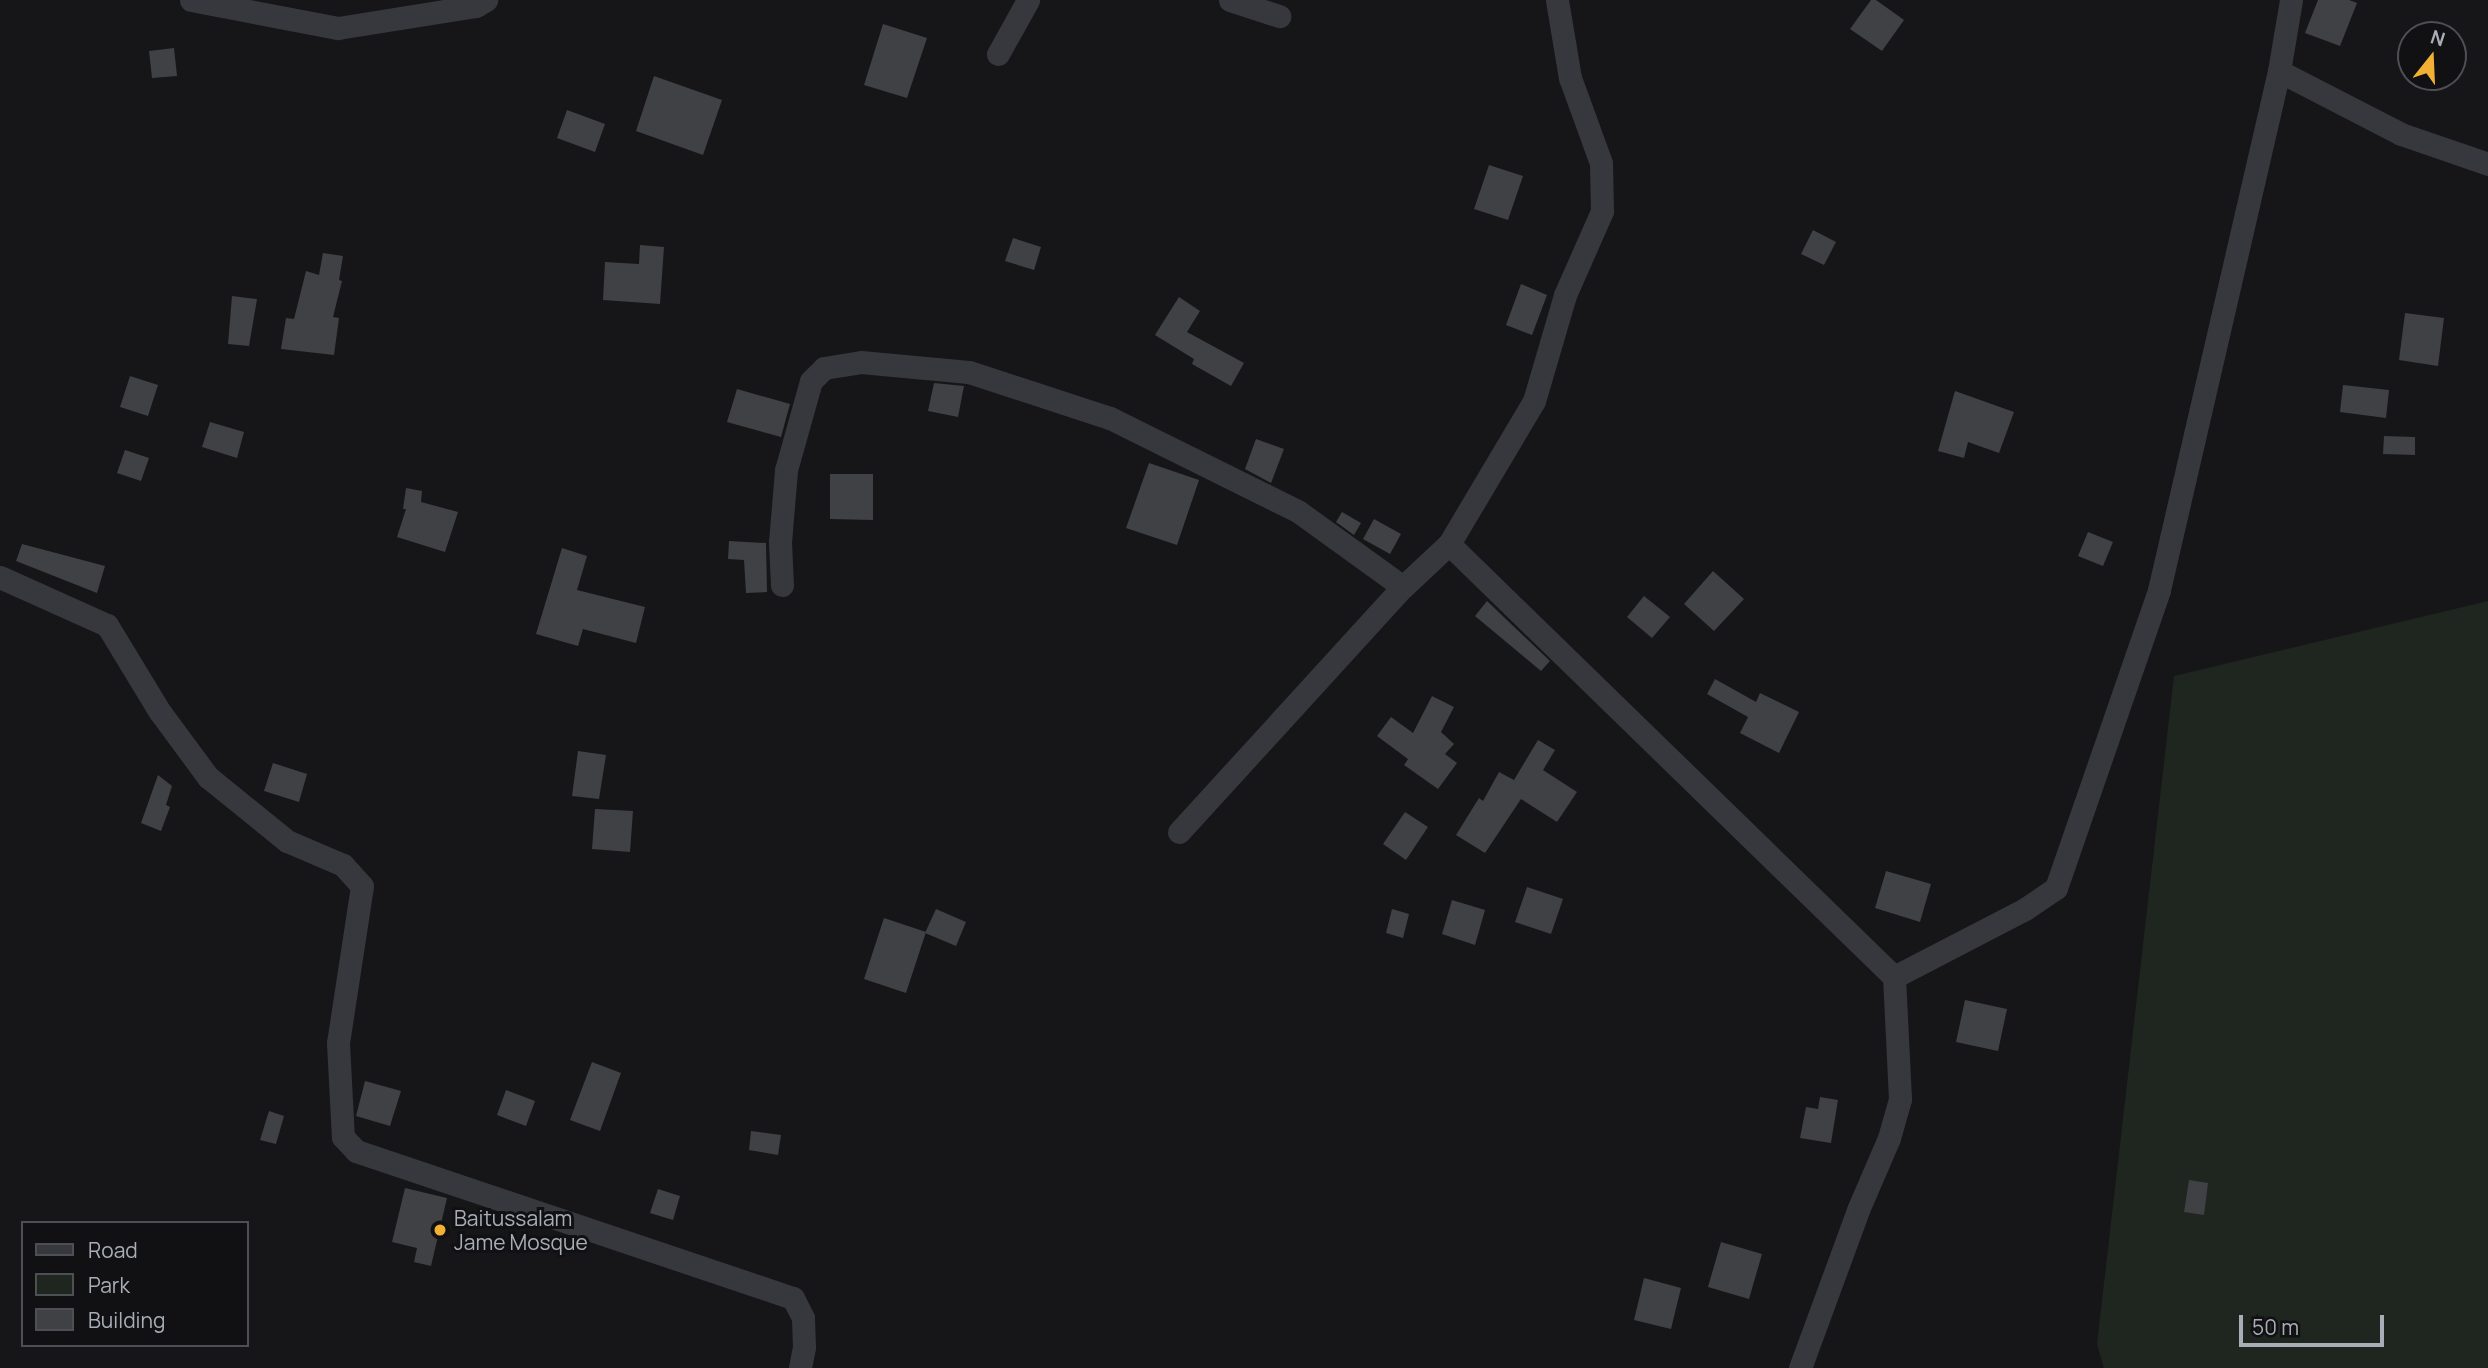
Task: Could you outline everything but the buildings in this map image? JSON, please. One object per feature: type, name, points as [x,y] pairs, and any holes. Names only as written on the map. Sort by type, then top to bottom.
[{"type":"street","points":[[191,0],[338,28],[477,6],[486,0]]},
{"type":"street","points":[[998,54],[1028,0]]},
{"type":"street","points":[[1230,0],[1279,16]]},
{"type":"street","points":[[1179,832],[1402,587],[1449,544],[1534,401],[1565,295],[1602,211],[1601,163],[1570,78],[1557,0]]},
{"type":"street","points":[[1894,977],[2025,909],[2056,888],[2159,590],[2279,71],[2291,0]]},
{"type":"street","points":[[2279,71],[2401,134],[2488,164]]},
{"type":"street","points":[[782,584],[780,541],[786,470],[811,382],[824,368],[861,362],[969,372],[1110,418],[1299,512],[1402,587]]},
{"type":"street","points":[[1449,544],[1894,977],[1900,1099],[1889,1138],[1857,1210],[1800,1368]]},
{"type":"street","points":[[0,577],[107,625],[160,712],[208,777],[288,841],[343,864],[362,886],[338,1043],[343,1137],[356,1151],[793,1298],[803,1318],[804,1347],[800,1368]]},
{"type":"green space","points":[[2488,601],[2488,1368],[2104,1368],[2097,1344],[2174,676]]},
{"type":"place","name":"Baitussalam Jame Mosque","points":[[440,1230]]}]
